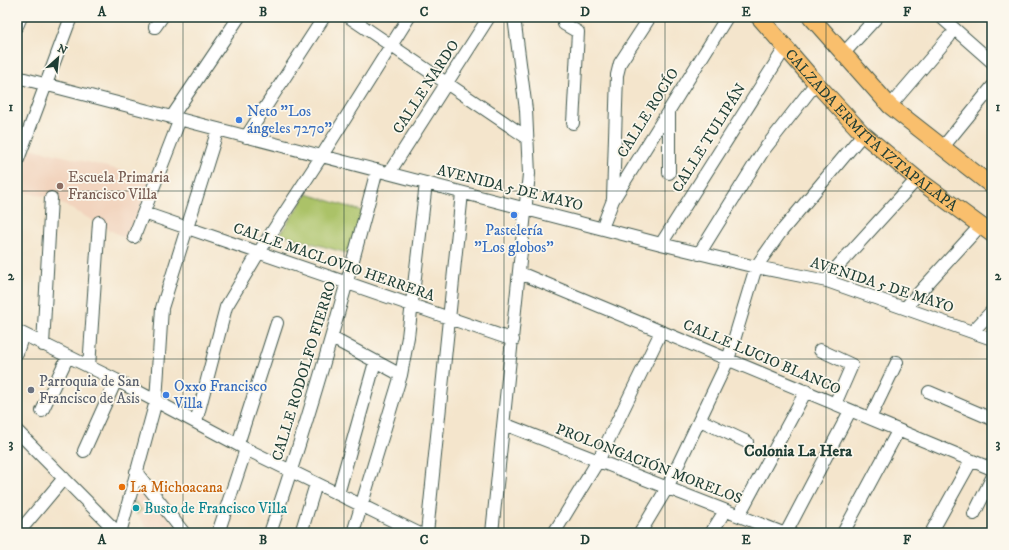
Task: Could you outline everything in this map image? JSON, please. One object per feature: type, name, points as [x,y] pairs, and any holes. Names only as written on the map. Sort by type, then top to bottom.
[{"type":"main road","name":"CALZADA ERMITA IZTAPALAPA","points":[[759,17],[816,83],[863,134],[918,179],[986,230]]},
{"type":"main road","name":"CALZADA ERMITA IZTAPALAPA","points":[[811,17],[890,106],[992,186]]},
{"type":"street","points":[[17,26],[21,17]]},
{"type":"street","points":[[17,162],[71,17]]},
{"type":"street","points":[[155,27],[162,17]]},
{"type":"street","points":[[134,237],[144,213],[175,119],[239,17]]},
{"type":"street","points":[[246,137],[324,17]]},
{"type":"street","points":[[349,17],[391,44],[526,137]]},
{"type":"street","points":[[196,422],[226,307],[259,252],[409,17]]},
{"type":"street","name":"CALLE NARDO","points":[[389,174],[489,17]]},
{"type":"street","points":[[492,533],[527,210],[529,174],[526,137],[526,110],[514,17]]},
{"type":"street","points":[[613,200],[617,75],[620,63],[650,17]]},
{"type":"street","name":"CALLE ROCÍO","points":[[602,228],[613,200],[726,17]]},
{"type":"street","points":[[843,54],[877,17]]},
{"type":"street","points":[[940,17],[992,62]]},
{"type":"street","points":[[566,20],[578,32],[573,123]]},
{"type":"street","points":[[890,106],[949,37]]},
{"type":"street","name":"CALLE TULIPÁN","points":[[661,244],[785,48]]},
{"type":"street","name":"AVENIDA 5 DE MAYO","points":[[17,77],[699,254],[827,281],[906,307],[992,339]]},
{"type":"street","points":[[699,254],[763,151],[816,83]]},
{"type":"street","points":[[943,147],[992,87]]},
{"type":"street","points":[[669,110],[669,173]]},
{"type":"street","points":[[17,431],[119,533],[156,400],[162,308],[218,129]]},
{"type":"street","points":[[640,533],[667,488],[728,360],[756,267],[780,233],[863,134]]},
{"type":"street","name":"CALLE RODOLFO FIERRO","points":[[270,533],[291,471],[332,338],[377,170]]},
{"type":"street","points":[[827,281],[836,268],[918,179]]},
{"type":"street","points":[[353,533],[401,375],[412,305],[426,183]]},
{"type":"street","points":[[427,533],[462,193]]},
{"type":"street","points":[[43,345],[51,198]]},
{"type":"street","name":"CALLE MACLOVIO HERRERA","points":[[144,213],[513,340]]},
{"type":"street","points":[[89,366],[99,222]]},
{"type":"street","points":[[906,307],[986,230]]},
{"type":"street","name":"CALLE LUCIO BLANCO","points":[[520,273],[992,469]]},
{"type":"street","points":[[973,331],[992,311]]},
{"type":"street","points":[[218,533],[277,323]]},
{"type":"street","points":[[554,533],[598,461],[661,332]]},
{"type":"street","points":[[17,353],[20,333],[156,400],[316,484],[418,533]]},
{"type":"street","points":[[332,338],[401,375]]},
{"type":"street","points":[[820,350],[852,365],[835,404]]},
{"type":"street","points":[[42,411],[68,356]]},
{"type":"street","points":[[338,494],[375,362]]},
{"type":"street","points":[[870,418],[898,362]]},
{"type":"street","points":[[84,451],[116,380]]},
{"type":"street","points":[[739,516],[806,391]]},
{"type":"street","points":[[929,392],[992,419]]},
{"type":"street","points":[[785,533],[850,411]]},
{"type":"street","points":[[700,420],[747,442]]},
{"type":"street","name":"PROLONGACIÓN MORELOS","points":[[504,424],[785,533]]},
{"type":"street","points":[[843,533],[898,431]]},
{"type":"street","points":[[931,533],[971,461]]},
{"type":"street","points":[[136,472],[184,533]]},
{"type":"street","points":[[20,530],[64,478]]},
{"type":"street","points":[[974,514],[992,478]]},
{"type":"street","points":[[301,533],[316,484]]},
{"type":"street","points":[[711,533],[725,511]]},
{"type":"shaded area","points":[[30,148],[152,178],[127,239],[51,198],[17,190],[17,178]]},
{"type":"shaded area","points":[[141,480],[181,533],[151,533],[133,509]]},
{"type":"green space","points":[[307,194],[362,211],[350,254],[280,234]]},
{"type":"green space","points":[[135,501],[142,510],[137,515],[133,509]]},
{"type":"place","name":"Neto \"Los ángeles 7270\"","points":[[239,120]]},
{"type":"place","name":"Escuela Primaria Francisco Villa","points":[[60,186]]},
{"type":"place","name":"Pastelería \"Los globos\"","points":[[514,215]]},
{"type":"place","name":"Parroquia de San Francisco de Asis","points":[[31,390]]},
{"type":"place","name":"Oxxo Francisco Villa","points":[[166,395]]},
{"type":"place","name":"La Michoacana","points":[[122,487]]},
{"type":"place","name":"Busto de Francisco Villa","points":[[136,508]]},
{"type":"district","name":"Colonia La Hera","points":[[798,451]]}]
